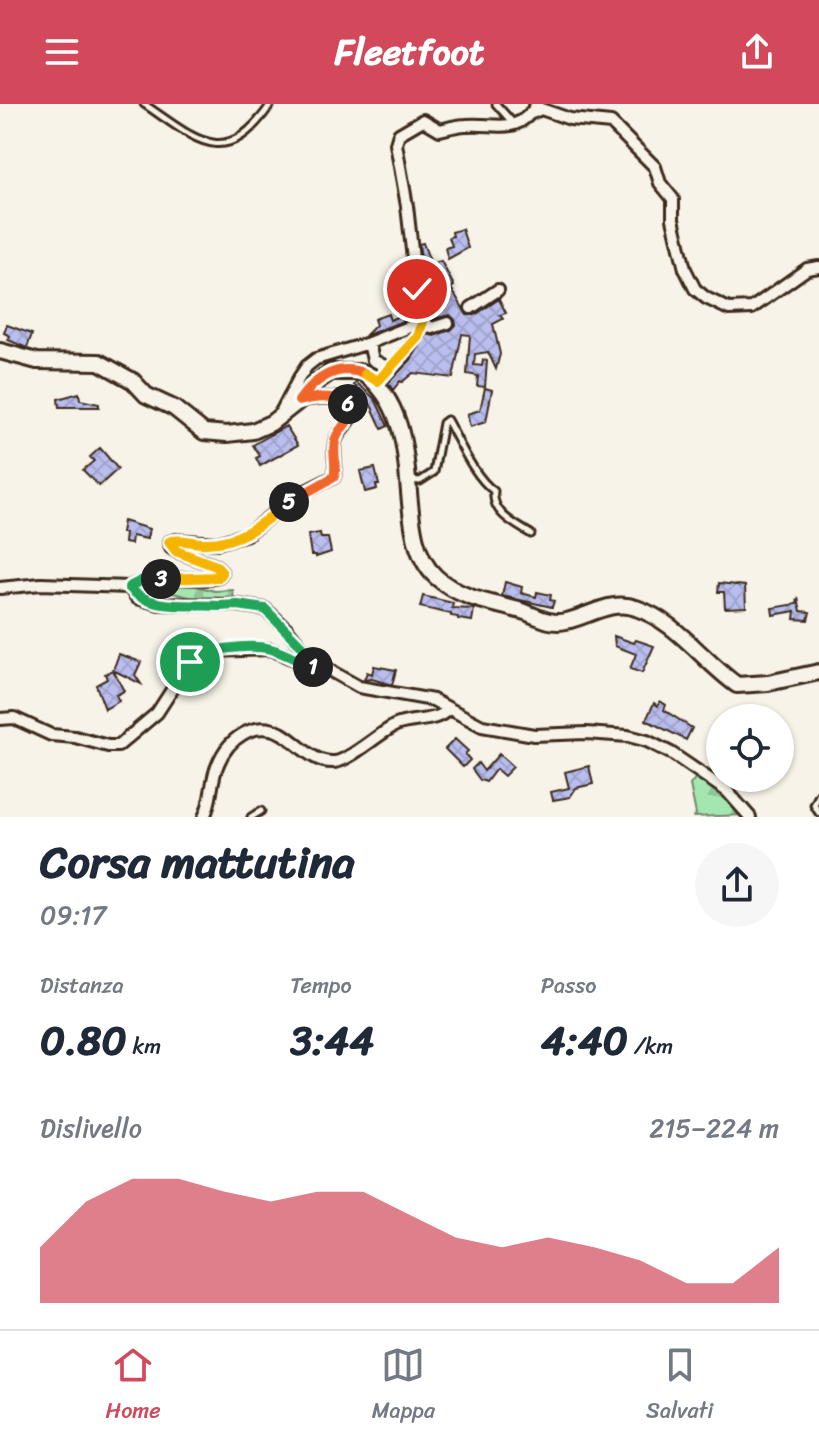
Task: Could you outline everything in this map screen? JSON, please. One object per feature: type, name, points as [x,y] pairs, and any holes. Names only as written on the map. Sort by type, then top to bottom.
[{"type":"main road","points":[[0,351],[37,361],[99,362],[133,381],[146,395],[174,408],[204,432],[227,434],[253,431],[278,417],[299,401],[309,387],[331,372],[362,372],[373,380],[391,407],[400,430],[415,539],[433,574],[486,604],[504,606],[554,622],[563,622],[614,605],[635,607],[671,628],[737,685],[768,683],[819,672]]},
{"type":"street","points":[[373,380],[378,381],[418,337],[422,323],[396,144],[399,134],[423,120],[440,130],[467,124],[503,128],[522,121],[534,108],[570,119],[611,123],[655,167],[660,183],[673,199],[673,219],[685,269],[695,289],[729,309],[752,308],[807,269],[819,267]]},
{"type":"street","points":[[471,308],[498,290]]},
{"type":"street","points":[[278,417],[307,366],[316,359],[422,323],[432,328],[448,323]]},
{"type":"street","points":[[369,343],[373,360],[390,369]]},
{"type":"street","points":[[0,588],[41,584],[129,587],[152,578],[219,577],[222,573],[216,566],[176,551],[169,542],[217,543],[247,534],[298,495],[334,477],[337,468],[336,438],[350,420],[350,408],[345,401],[325,397],[299,401]]},
{"type":"street","points":[[129,587],[137,598],[159,604],[238,605],[265,609],[319,664],[359,687],[433,700],[482,726],[523,734],[628,736],[647,741],[683,760],[727,791],[750,817]]},
{"type":"street","points":[[0,719],[14,718],[51,735],[118,746],[157,713],[190,662],[198,655],[213,651],[270,649],[312,667],[319,664]]},
{"type":"street","points":[[204,817],[211,802],[218,763],[230,745],[246,731],[269,729],[282,733],[311,756],[332,763],[343,761],[386,730],[404,722],[439,717],[448,709]]},
{"type":"lane","points":[[144,104],[203,143],[224,144],[250,131],[271,104]]},
{"type":"lane","points":[[496,104],[513,124]]},
{"type":"lane","points":[[409,480],[420,481],[434,472],[443,423],[447,420],[463,451],[494,491],[493,499],[502,514],[531,534]]},
{"type":"lane","points":[[819,795],[814,805],[819,813]]},
{"type":"lane","points":[[251,817],[261,811]]},
{"type":"green space","points":[[177,581],[215,591],[233,590],[234,600],[213,603],[173,593]]},
{"type":"green space","points":[[697,776],[706,784],[706,792],[716,792],[743,815],[694,817],[690,785]]},
{"type":"building","points":[[462,229],[468,248],[448,259],[445,248],[452,246],[449,237],[453,236],[452,232]]},
{"type":"building","points":[[423,243],[431,264],[441,261],[454,286],[451,288],[467,315],[475,315],[499,299],[506,313],[500,315],[503,319],[493,324],[500,354],[496,369],[488,352],[475,354],[474,365],[482,366],[483,360],[487,361],[485,387],[477,386],[478,376],[467,374],[470,335],[462,334],[453,378],[413,373],[393,390],[388,383],[411,360],[427,334],[434,336],[456,325],[450,315],[429,318],[419,244]]},
{"type":"building","points":[[404,285],[408,286],[413,317],[365,336],[376,325],[374,319],[388,314],[390,320],[407,312]]},
{"type":"building","points":[[7,325],[32,334],[27,348],[8,340],[10,336],[4,333]]},
{"type":"building","points":[[356,382],[375,399],[388,426],[382,429],[363,394],[355,400],[350,395],[357,388],[354,385]]},
{"type":"building","points":[[485,388],[492,390],[486,422],[470,427],[467,414],[480,410]]},
{"type":"building","points":[[79,393],[80,400],[99,404],[99,407],[59,407],[58,399]]},
{"type":"building","points":[[286,426],[298,445],[260,466],[256,458],[260,456],[253,445]]},
{"type":"building","points":[[100,448],[118,469],[99,486],[83,470],[94,461],[90,457]]},
{"type":"building","points":[[375,468],[379,485],[376,485],[377,489],[365,492],[360,471]]},
{"type":"building","points":[[123,521],[149,529],[147,539],[132,536],[131,544],[124,543],[125,533],[121,533]]},
{"type":"building","points":[[320,533],[321,538],[328,538],[331,552],[316,557],[311,555],[308,535]]},
{"type":"building","points":[[505,582],[522,587],[521,593],[536,597],[537,592],[551,595],[550,600],[554,601],[552,607],[502,596]]},
{"type":"building","points":[[719,583],[745,586],[746,607],[725,608],[724,592],[718,592]]},
{"type":"building","points":[[423,596],[453,603],[452,608],[474,609],[472,621],[420,607]]},
{"type":"building","points":[[798,598],[801,611],[810,612],[808,620],[794,619],[795,611],[773,615],[772,608],[797,604]]},
{"type":"building","points":[[614,636],[654,646],[642,673],[630,669],[636,654],[615,646]]},
{"type":"building","points":[[119,654],[141,662],[135,675],[141,684],[113,670]]},
{"type":"building","points":[[374,666],[396,670],[392,685],[364,680],[367,672],[372,674]]},
{"type":"building","points":[[113,670],[124,691],[116,695],[119,701],[105,709],[96,685],[107,679],[105,674]]},
{"type":"building","points":[[660,701],[666,705],[664,710],[692,728],[686,740],[646,720],[654,703],[658,706]]},
{"type":"building","points":[[455,739],[468,751],[465,754],[470,760],[463,767],[445,749]]},
{"type":"building","points":[[499,754],[513,767],[504,776],[496,769],[486,782],[480,780],[472,769],[478,763],[484,771]]},
{"type":"building","points":[[589,766],[593,784],[576,788],[570,797],[553,800],[551,792],[569,788],[565,772]]},
{"type":"route","points":[[190,662],[198,655],[213,651],[252,648],[270,649],[312,667],[319,664],[265,609],[238,605],[159,604],[137,598],[129,587],[152,578],[219,577],[222,573],[216,566],[176,551],[169,542],[217,543],[247,534],[298,495],[334,477],[337,468],[336,438],[350,420],[350,408],[345,401],[325,397],[299,401],[309,387],[331,372],[362,372],[378,381],[383,377],[419,335],[423,321],[417,289]]}]
